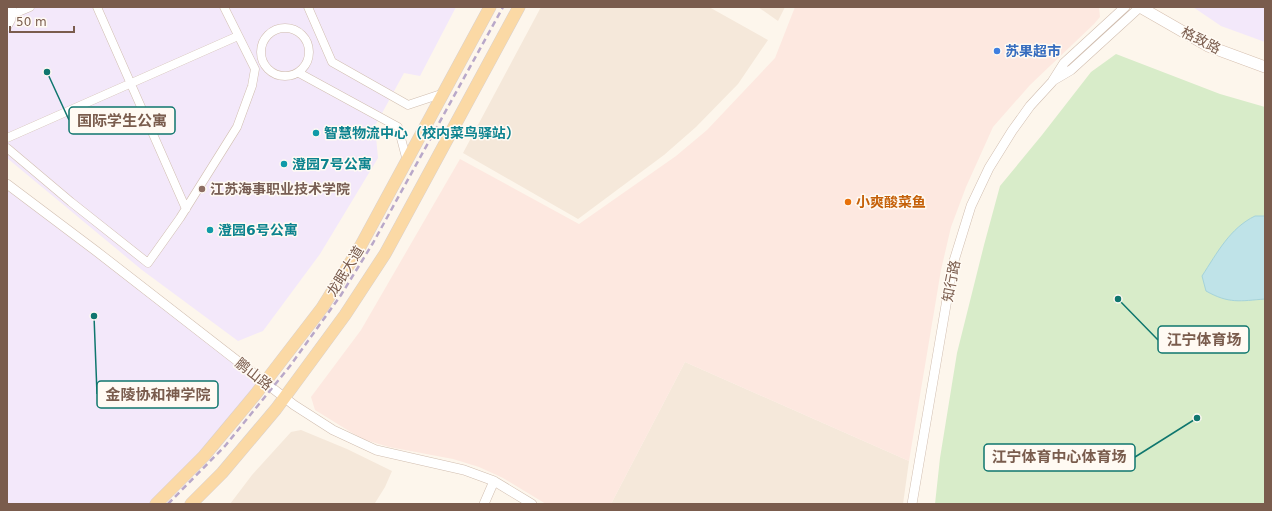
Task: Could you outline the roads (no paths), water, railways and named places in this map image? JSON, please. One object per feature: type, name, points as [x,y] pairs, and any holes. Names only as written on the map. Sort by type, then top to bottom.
[{"type":"main road","name":"龙眠大道","points":[[156,504],[204,456],[265,382],[322,308],[360,247],[490,7]]},
{"type":"main road","name":"龙眠大道","points":[[191,504],[222,472],[285,398],[346,315],[385,254],[518,7]]},
{"type":"main road","name":"格致路","points":[[1140,7],[1208,46],[1265,67]]},
{"type":"street","points":[[7,27],[11,20],[12,11],[30,7]]},
{"type":"street","points":[[97,7],[186,209]]},
{"type":"street","points":[[7,148],[71,202],[148,263],[186,209],[237,126],[252,86],[255,69],[224,7]]},
{"type":"street","points":[[308,7],[332,62],[408,104],[444,93]]},
{"type":"street","name":"知行路","points":[[912,504],[953,264],[971,206],[989,168],[1012,131],[1030,106],[1052,82],[1064,63],[1125,7]]},
{"type":"street","name":"知行路","points":[[1052,82],[1071,70],[1140,7]]},
{"type":"street","points":[[280,28],[296,30],[308,43],[310,51],[309,59],[305,67],[299,73],[284,77],[270,72],[265,66],[262,59],[262,43],[272,32],[280,28]]},
{"type":"street","points":[[7,138],[238,36]]},
{"type":"street","points":[[308,43],[321,37]]},
{"type":"street","points":[[255,69],[265,66]]},
{"type":"street","points":[[299,73],[398,127],[407,161]]},
{"type":"street","name":"鹏山路","points":[[7,184],[285,398],[333,430],[376,450],[464,470],[494,481],[532,504]]},
{"type":"street","points":[[484,504],[494,481]]},
{"type":"water","points":[[1255,216],[1265,216],[1265,299],[1235,301],[1221,298],[1206,291],[1202,276],[1213,259],[1231,234],[1246,221]]},
{"type":"railway","points":[[168,504],[225,446],[290,366],[341,295],[373,243],[503,7]]},
{"type":"place","name":"苏果超市","points":[[997,51]]},
{"type":"place","name":"国际学生公寓","points":[[47,72]]},
{"type":"place","name":"智慧物流中心（校内菜鸟驿站）","points":[[316,133]]},
{"type":"place","name":"澄园7号公寓","points":[[284,164]]},
{"type":"place","name":"江苏海事职业技术学院","points":[[202,189]]},
{"type":"place","name":"小爽酸菜鱼","points":[[848,202]]},
{"type":"place","name":"澄园6号公寓","points":[[210,230]]},
{"type":"place","name":"江宁体育场","points":[[1118,299]]},
{"type":"place","name":"金陵协和神学院","points":[[94,316]]},
{"type":"place","name":"江宁体育中心体育场","points":[[1197,418]]}]
